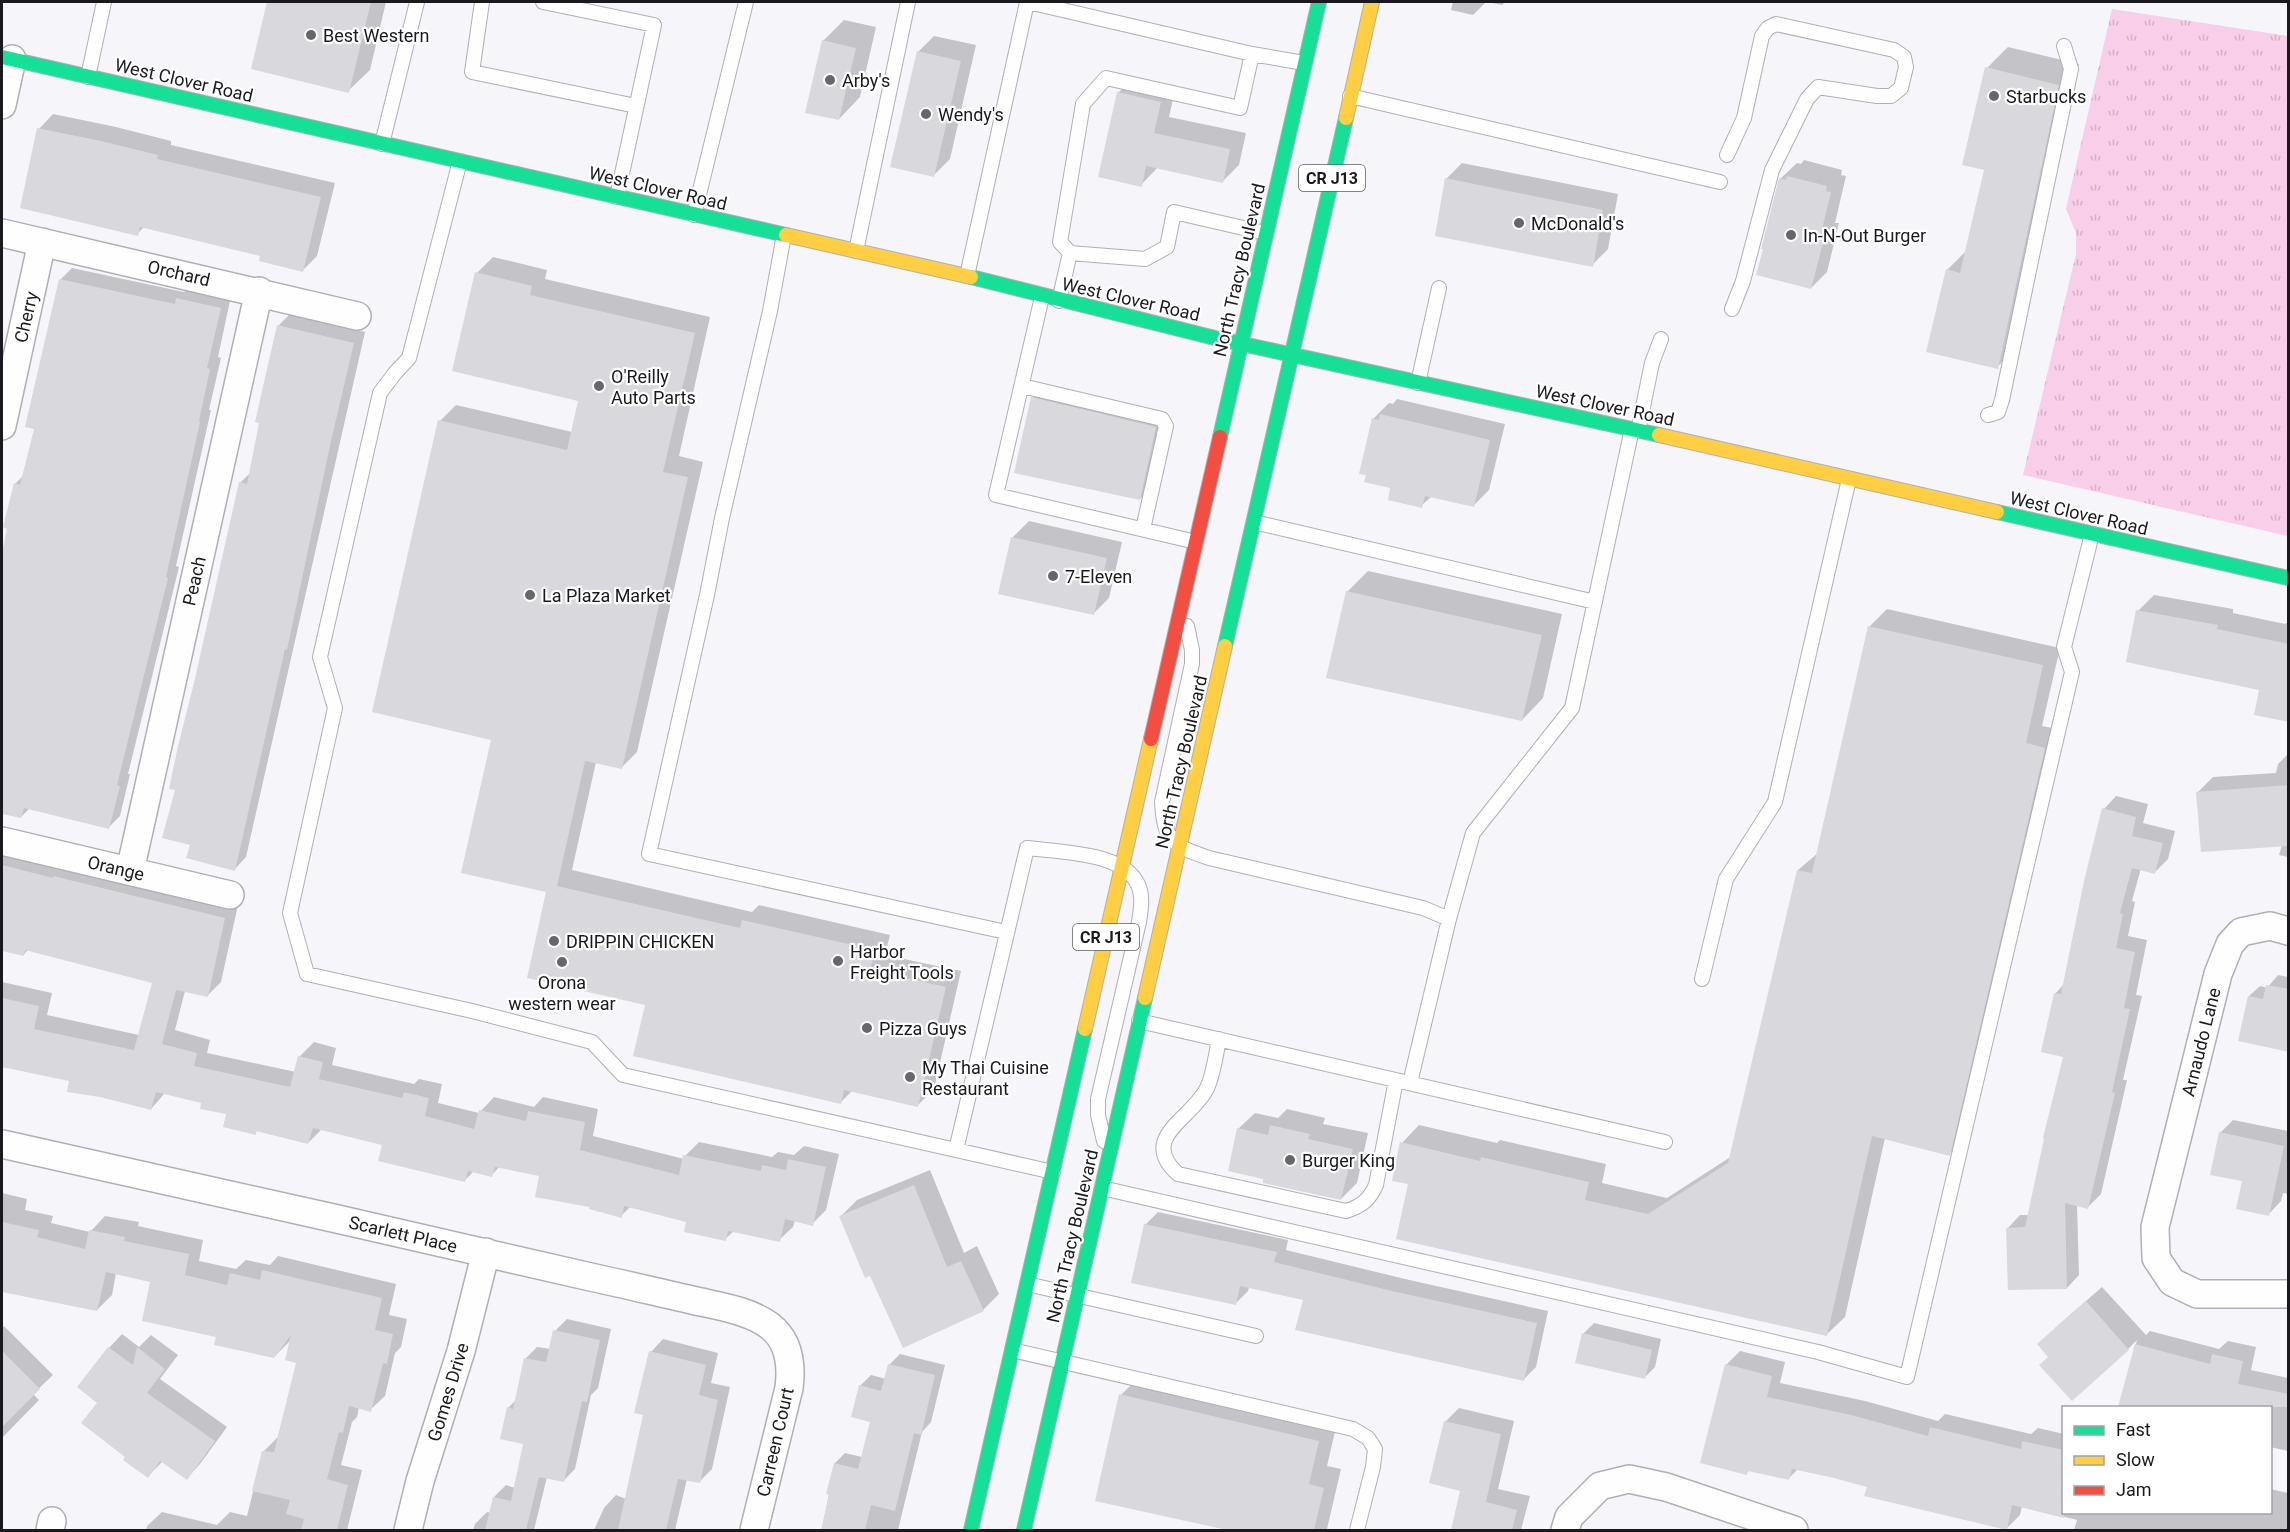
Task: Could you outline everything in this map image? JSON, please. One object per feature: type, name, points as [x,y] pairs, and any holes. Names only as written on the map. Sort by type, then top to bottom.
[{"type":"main road","name":"North Tracy Boulevard","points":[[971,1530],[1319,2]]},
{"type":"main road","name":"North Tracy Boulevard","points":[[1024,1530],[1372,2]]},
{"type":"main road","name":"West Clover Road","points":[[7,58],[967,276],[1042,297],[1292,355],[2289,578]]},
{"type":"street","points":[[2,105],[7,58]]},
{"type":"street","name":"Orchard","points":[[2,233],[259,291],[357,316]]},
{"type":"street","name":"Cherry","points":[[2,426],[42,242]]},
{"type":"street","name":"Peach","points":[[130,871],[259,291]]},
{"type":"street","name":"Orange","points":[[2,841],[230,895]]},
{"type":"street","name":"Arnaudo Lane","points":[[2289,931],[2270,926],[2241,932],[2230,944],[2218,974],[2155,1227],[2156,1258],[2172,1282],[2197,1294],[2289,1294]]},
{"type":"street","name":"Scarlett Place","points":[[2,1144],[486,1252],[741,1312],[770,1326],[781,1338],[788,1353]]},
{"type":"street","name":"Gomes Drive","points":[[408,1530],[426,1460],[461,1351],[486,1252]]},
{"type":"street","name":"Carreen Court","points":[[754,1530],[789,1388],[791,1370],[788,1353]]},
{"type":"street","points":[[1565,1530],[1569,1517],[1600,1486],[1629,1479],[1666,1487],[1794,1530]]},
{"type":"lane","points":[[88,77],[104,2]]},
{"type":"lane","points":[[382,144],[417,2]]},
{"type":"lane","points":[[482,2],[472,72],[636,106]]},
{"type":"lane","points":[[543,2],[654,25],[617,197]]},
{"type":"lane","points":[[694,215],[746,2]]},
{"type":"lane","points":[[856,251],[908,2]]},
{"type":"lane","points":[[967,276],[1027,2],[1252,54],[1305,63]]},
{"type":"lane","points":[[1727,155],[1744,118],[1762,36],[1768,28],[1776,24],[1894,50],[1904,57],[1906,66],[1901,88],[1890,96],[1818,87],[1807,99],[1772,170],[1743,280],[1731,309]]},
{"type":"lane","points":[[1988,416],[1998,412],[2002,400],[2072,69],[2064,46]]},
{"type":"lane","points":[[1252,54],[1240,108],[1106,78],[1083,104],[1060,242],[1070,253],[1145,259],[1167,247],[1174,212],[1265,233]]},
{"type":"lane","points":[[1350,96],[1720,182]]},
{"type":"lane","points":[[460,161],[410,358],[380,393],[320,657],[335,708],[290,913],[307,974],[472,1011],[592,1042],[623,1075],[1053,1172]]},
{"type":"lane","points":[[784,235],[771,311],[722,518],[649,854],[1006,932]]},
{"type":"lane","points":[[1059,301],[1070,253]]},
{"type":"lane","points":[[1418,383],[1439,288]]},
{"type":"lane","points":[[1042,297],[996,495],[1196,542]]},
{"type":"lane","points":[[1220,1040],[1207,1090],[1172,1127],[1164,1142],[1165,1156],[1170,1166],[1178,1174],[1346,1211],[1360,1206],[1370,1197],[1376,1185],[1473,833],[1572,708],[1635,430],[1652,363],[1662,339]]},
{"type":"lane","points":[[1022,386],[1162,419],[1166,426],[1143,530]]},
{"type":"lane","points":[[1702,979],[1726,879],[1775,802],[1849,479]]},
{"type":"lane","points":[[1254,522],[1595,602]]},
{"type":"lane","points":[[1101,1188],[1818,1352],[1907,1377],[2072,672],[2064,647],[2092,534]]},
{"type":"lane","points":[[1182,604],[1192,650],[1192,664],[1162,802],[1165,825],[1179,848],[1209,858],[1423,908],[1449,919]]},
{"type":"lane","points":[[957,1150],[1027,848],[1092,856],[1122,867],[1137,881],[1141,894],[1141,908],[1098,1099],[1098,1115],[1108,1157]]},
{"type":"lane","points":[[1139,1021],[1665,1142]]},
{"type":"lane","points":[[1027,1284],[1256,1335]]},
{"type":"lane","points":[[1012,1350],[1353,1429],[1368,1438],[1375,1449],[1357,1530]]},
{"type":"green space","points":[[2112,9],[2288,36],[2288,536],[2023,475],[2076,254],[2076,233],[2066,209]]},
{"type":"building","name":"Best Western","points":[[267,2],[371,2],[349,93],[251,69]]},
{"type":"building","name":"Arby's","points":[[822,40],[856,48],[839,120],[805,113]]},
{"type":"building","name":"Wendy's","points":[[917,51],[961,61],[934,177],[890,167]]},
{"type":"building","points":[[1985,67],[2059,85],[1998,369],[1926,352],[1946,269],[1960,273],[1984,170],[1962,165]]},
{"type":"building","points":[[1117,92],[1161,102],[1154,133],[1230,149],[1223,183],[1146,166],[1142,187],[1098,177]]},
{"type":"building","points":[[37,128],[101,141],[158,155],[157,159],[321,197],[303,272],[259,261],[260,256],[140,227],[138,236],[20,208]]},
{"type":"building","name":"In-N-Out Burger","points":[[1787,176],[1827,186],[1826,191],[1831,192],[1820,238],[1824,239],[1811,289],[1756,275],[1779,178],[1786,180]]},
{"type":"building","name":"McDonald's","points":[[1445,178],[1603,210],[1593,267],[1435,236]]},
{"type":"building","points":[[475,272],[532,286],[530,295],[695,333],[663,472],[688,477],[622,769],[585,761],[557,886],[740,928],[742,920],[875,950],[870,970],[946,987],[918,1107],[844,1090],[841,1104],[633,1056],[645,1005],[527,978],[546,892],[461,873],[491,740],[372,712],[438,420],[567,450],[578,401],[452,371]]},
{"type":"building","points":[[59,279],[175,304],[176,298],[221,308],[207,368],[210,369],[166,577],[168,578],[117,785],[120,786],[109,829],[24,808],[21,818],[2,814],[2,553],[7,529],[3,527],[14,483],[20,485],[34,429],[25,427]]},
{"type":"building","points":[[277,325],[354,343],[287,650],[285,649],[235,871],[186,858],[190,845],[162,838],[175,790],[169,789],[178,746],[239,482],[247,484],[259,423],[255,422]]},
{"type":"building","points":[[1031,397],[1156,427],[1140,500],[1014,473]]},
{"type":"building","points":[[1380,414],[1490,440],[1474,507],[1425,496],[1422,508],[1388,500],[1390,488],[1364,482],[1366,475],[1359,474],[1372,418],[1379,420]]},
{"type":"building","name":"7-Eleven","points":[[1011,537],[1107,558],[1094,615],[998,594]]},
{"type":"building","points":[[1346,591],[1542,635],[1522,721],[1326,678]]},
{"type":"building","points":[[2136,610],[2218,625],[2217,629],[2289,644],[2289,722],[2254,715],[2259,690],[2126,662]]},
{"type":"building","points":[[1868,626],[2043,665],[2026,743],[2045,748],[1950,1156],[1872,1136],[1827,1336],[1396,1239],[1408,1184],[1392,1181],[1400,1142],[1480,1161],[1481,1157],[1589,1182],[1585,1200],[1648,1214],[1728,1163],[1797,870],[1812,873]]},
{"type":"building","points":[[2289,785],[2289,846],[2201,852],[2196,792]]},
{"type":"building","points":[[2102,808],[2136,817],[2132,836],[2163,843],[2155,874],[2132,868],[2120,913],[2123,914],[2116,948],[2135,952],[2124,1008],[2130,1009],[2112,1092],[2115,1093],[2088,1209],[2065,1203],[2067,1289],[2008,1290],[2006,1228],[2025,1227],[2043,1138],[2063,1057],[2041,1052],[2054,993],[2061,994],[2084,881]]},
{"type":"building","points":[[2,865],[225,918],[208,997],[176,990],[162,1044],[197,1053],[194,1066],[290,1087],[298,1056],[323,1062],[319,1079],[402,1098],[404,1092],[429,1098],[425,1116],[474,1129],[479,1110],[526,1121],[528,1111],[585,1122],[580,1150],[679,1175],[683,1155],[761,1171],[762,1165],[786,1170],[788,1159],[826,1167],[813,1226],[785,1219],[780,1242],[728,1231],[726,1241],[684,1232],[686,1222],[624,1206],[622,1218],[589,1209],[589,1207],[535,1197],[539,1176],[495,1167],[492,1177],[468,1171],[465,1182],[378,1161],[382,1145],[313,1128],[308,1144],[256,1131],[256,1135],[223,1127],[226,1114],[200,1109],[201,1103],[156,1092],[151,1110],[100,1097],[67,1092],[69,1081],[2,1067],[2,998],[39,1006],[34,1029],[134,1050],[152,983],[25,950],[24,956],[2,951]]},
{"type":"building","points":[[2266,985],[2289,989],[2289,1052],[2238,1041],[2248,996],[2263,999]]},
{"type":"building","name":"Burger King","points":[[1270,1125],[1310,1134],[1308,1139],[1353,1149],[1341,1200],[1263,1183],[1263,1179],[1228,1171],[1237,1128],[1268,1135]]},
{"type":"building","points":[[2219,1132],[2284,1146],[2269,1216],[2236,1209],[2242,1181],[2210,1175]]},
{"type":"building","points":[[914,1185],[947,1267],[961,1261],[984,1311],[903,1348],[870,1276],[865,1278],[839,1216]]},
{"type":"building","points":[[2,1222],[39,1230],[37,1237],[85,1249],[89,1230],[125,1237],[124,1241],[189,1254],[185,1275],[227,1285],[230,1273],[260,1280],[262,1270],[382,1298],[375,1330],[393,1334],[387,1364],[383,1363],[371,1412],[349,1406],[343,1433],[339,1432],[327,1479],[348,1485],[337,1530],[301,1530],[304,1519],[286,1514],[290,1500],[252,1491],[262,1451],[274,1452],[296,1363],[285,1360],[291,1335],[274,1358],[214,1345],[216,1337],[142,1321],[150,1282],[106,1272],[97,1311],[2,1292]]},
{"type":"building","points":[[1144,1224],[1277,1252],[1274,1262],[1537,1323],[1524,1381],[1295,1330],[1303,1300],[1240,1286],[1236,1305],[1131,1283]]},
{"type":"building","points":[[2086,1301],[2129,1350],[2072,1401],[2039,1365],[2048,1357],[2037,1344]]},
{"type":"building","points":[[553,1330],[600,1340],[587,1402],[582,1401],[564,1482],[539,1477],[526,1530],[485,1530],[493,1497],[511,1501],[523,1444],[500,1439],[507,1407],[513,1409],[524,1358],[546,1362]]},
{"type":"building","points":[[1582,1333],[1652,1350],[1645,1379],[1575,1363]]},
{"type":"building","points":[[2135,1344],[2210,1364],[2212,1354],[2243,1361],[2238,1384],[2289,1394],[2289,1407],[2118,1406]]},
{"type":"building","points":[[108,1347],[133,1365],[137,1347],[165,1369],[147,1393],[215,1441],[187,1480],[160,1461],[148,1478],[123,1460],[125,1457],[81,1423],[97,1403],[77,1387]]},
{"type":"building","points":[[2,1351],[40,1389],[2,1427]]},
{"type":"building","points":[[649,1351],[706,1365],[699,1395],[718,1400],[700,1483],[678,1479],[666,1530],[618,1530],[643,1415],[634,1413]]},
{"type":"building","points":[[888,1364],[935,1375],[921,1435],[914,1433],[895,1511],[871,1505],[865,1530],[821,1530],[829,1495],[826,1494],[834,1463],[858,1469],[870,1422],[851,1417],[859,1385],[881,1391]]},
{"type":"building","points":[[1725,1364],[1772,1376],[1767,1397],[1851,1415],[1928,1436],[1930,1427],[2021,1449],[2022,1441],[2062,1450],[2062,1514],[2064,1518],[2012,1505],[2007,1530],[1864,1496],[1867,1487],[1830,1477],[1792,1469],[1789,1480],[1748,1471],[1747,1475],[1700,1463]]},
{"type":"building","points":[[1119,1394],[1319,1441],[1309,1484],[1324,1488],[1314,1530],[1227,1530],[1095,1501]]},
{"type":"building","points":[[1444,1421],[1501,1434],[1486,1502],[1517,1510],[1512,1530],[1451,1530],[1460,1491],[1429,1483]]},
{"type":"traffic: fast","points":[[1220,437],[1319,2]]},
{"type":"traffic: fast","points":[[2,57],[786,235]]},
{"type":"traffic: fast","points":[[1225,646],[1346,118]]},
{"type":"traffic: fast","points":[[971,277],[1215,338],[1659,435]]},
{"type":"traffic: fast","points":[[1997,512],[2288,578]]},
{"type":"traffic: fast","points":[[1024,1530],[1145,998]]},
{"type":"traffic: fast","points":[[971,1530],[1085,1029]]},
{"type":"traffic: slow","points":[[1346,118],[1372,2]]},
{"type":"traffic: slow","points":[[786,235],[971,277]]},
{"type":"traffic: slow","points":[[1659,435],[1997,512]]},
{"type":"traffic: slow","points":[[1145,998],[1225,646]]},
{"type":"traffic: slow","points":[[1085,1029],[1151,739]]},
{"type":"traffic: jam","points":[[1151,739],[1220,437]]},
{"type":"place","name":"Best Western","points":[[311,35]]},
{"type":"place","name":"Arby's","points":[[830,80]]},
{"type":"place","name":"Starbucks","points":[[1994,96]]},
{"type":"place","name":"Wendy's","points":[[926,114]]},
{"type":"place","name":"McDonald's","points":[[1519,223]]},
{"type":"place","name":"In-N-Out Burger","points":[[1791,235]]},
{"type":"place","name":"O'Reilly Auto Parts","points":[[599,386]]},
{"type":"place","name":"7-Eleven","points":[[1053,576]]},
{"type":"place","name":"La Plaza Market","points":[[530,595]]},
{"type":"place","name":"DRIPPIN CHICKEN","points":[[554,941]]},
{"type":"place","name":"Harbor Freight Tools","points":[[838,961]]},
{"type":"place","name":"Orona western wear","points":[[562,962]]},
{"type":"place","name":"Pizza Guys","points":[[867,1028]]},
{"type":"place","name":"My Thai Cuisine Restaurant","points":[[910,1077]]},
{"type":"place","name":"Burger King","points":[[1290,1160]]}]
